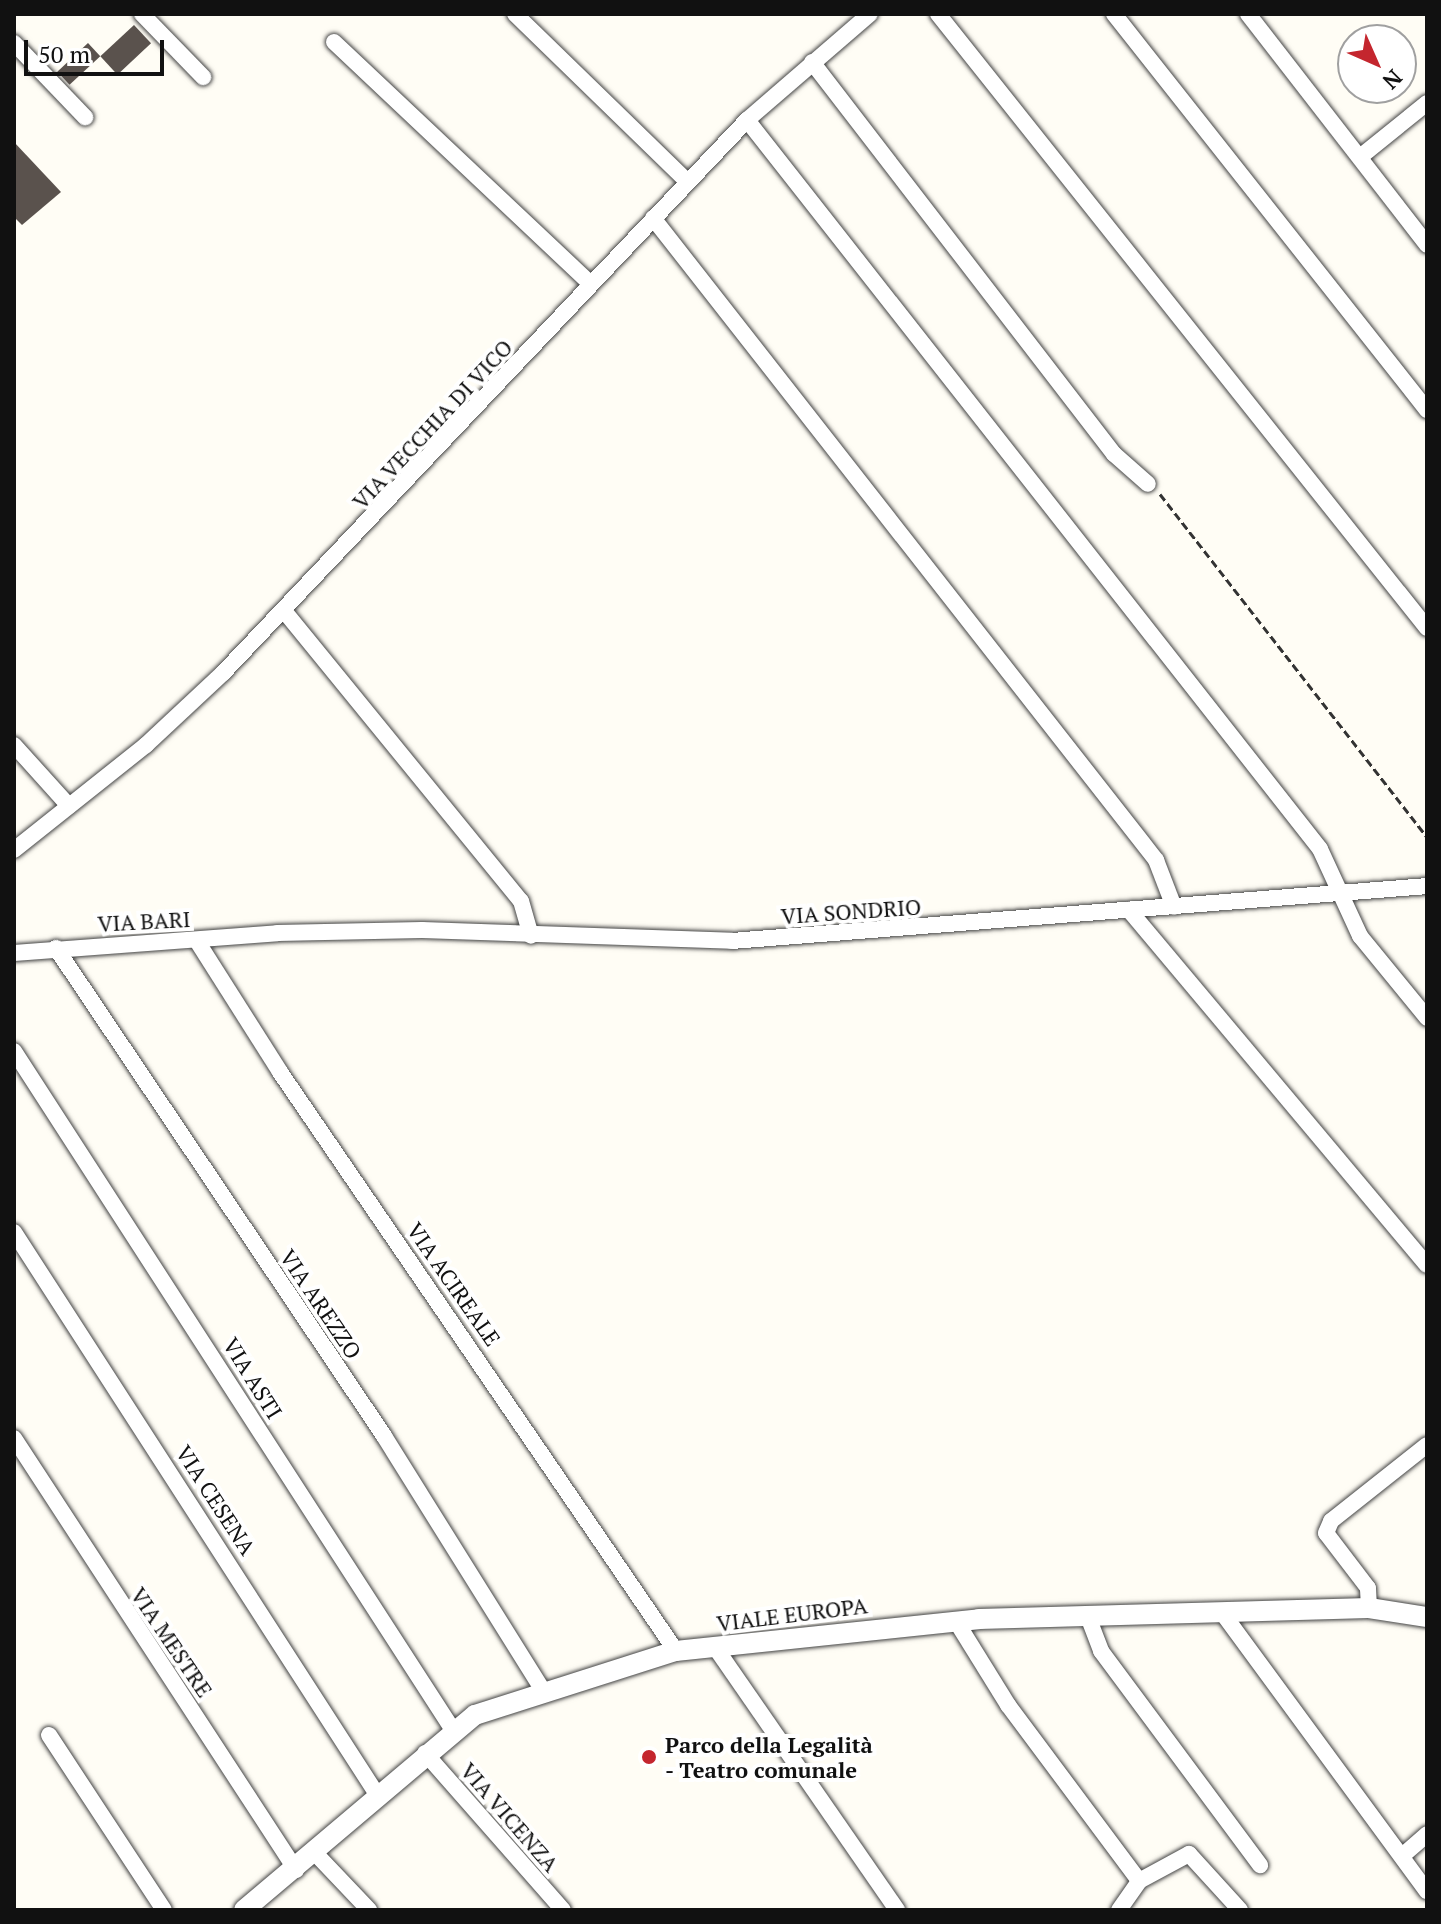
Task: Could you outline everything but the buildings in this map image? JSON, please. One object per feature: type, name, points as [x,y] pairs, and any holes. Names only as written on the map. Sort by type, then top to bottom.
[{"type":"street","points":[[142,14],[203,77]]},
{"type":"street","points":[[515,14],[688,182]]},
{"type":"street","points":[[842,14],[855,27]]},
{"type":"street","name":"VIA VECCHIA DI VICO","points":[[14,850],[146,745],[285,612],[747,120],[870,14]]},
{"type":"street","points":[[938,14],[1427,628]]},
{"type":"street","points":[[1114,14],[1427,410]]},
{"type":"street","points":[[1248,14],[1427,245]]},
{"type":"street","points":[[334,42],[591,284]]},
{"type":"street","points":[[14,43],[85,117]]},
{"type":"street","points":[[812,62],[1114,454],[1148,484]]},
{"type":"street","points":[[1360,157],[1427,103]]},
{"type":"street","points":[[747,120],[1320,849],[1360,936],[1427,1018]]},
{"type":"street","points":[[653,218],[1156,860],[1174,907]]},
{"type":"street","points":[[285,612],[521,901],[531,936]]},
{"type":"street","points":[[14,745],[69,806]]},
{"type":"street","name":"VIA SONDRIO","points":[[277,933],[422,930],[732,941],[1427,886]]},
{"type":"street","points":[[1129,910],[1427,1265]]},
{"type":"street","name":"VIA BARI","points":[[14,953],[277,933]]},
{"type":"street","name":"VIA ACIREALE","points":[[197,941],[280,1072],[676,1651]]},
{"type":"street","name":"VIA AREZZO","points":[[56,948],[384,1436],[543,1690]]},
{"type":"street","name":"VIA ASTI","points":[[14,1051],[453,1730]]},
{"type":"street","name":"VIA CESENA","points":[[14,1232],[378,1796]]},
{"type":"street","name":"VIA MESTRE","points":[[14,1438],[296,1870]]},
{"type":"street","points":[[1369,1608],[1368,1588],[1326,1533],[1331,1521],[1427,1445]]},
{"type":"street","name":"VIALE EUROPA","points":[[244,1910],[296,1870],[453,1730],[543,1690],[676,1651],[956,1621],[1087,1614],[1369,1608],[1427,1617]]},
{"type":"street","points":[[1221,1611],[1427,1891]]},
{"type":"street","points":[[1087,1614],[1101,1651],[1260,1865]]},
{"type":"street","points":[[956,1621],[1008,1705],[1139,1881]]},
{"type":"street","points":[[715,1647],[897,1910]]},
{"type":"street","points":[[49,1735],[164,1910]]},
{"type":"street","name":"VIA VICENZA","points":[[425,1753],[563,1910]]},
{"type":"street","points":[[1402,1856],[1427,1834]]},
{"type":"street","points":[[315,1853],[369,1910]]},
{"type":"street","points":[[1119,1910],[1139,1881],[1189,1854],[1240,1910]]},
{"type":"path","points":[[1148,484],[1174,506],[1427,837]]},
{"type":"place","name":"Parco della Legalità - Teatro comunale","points":[[649,1757]]}]
